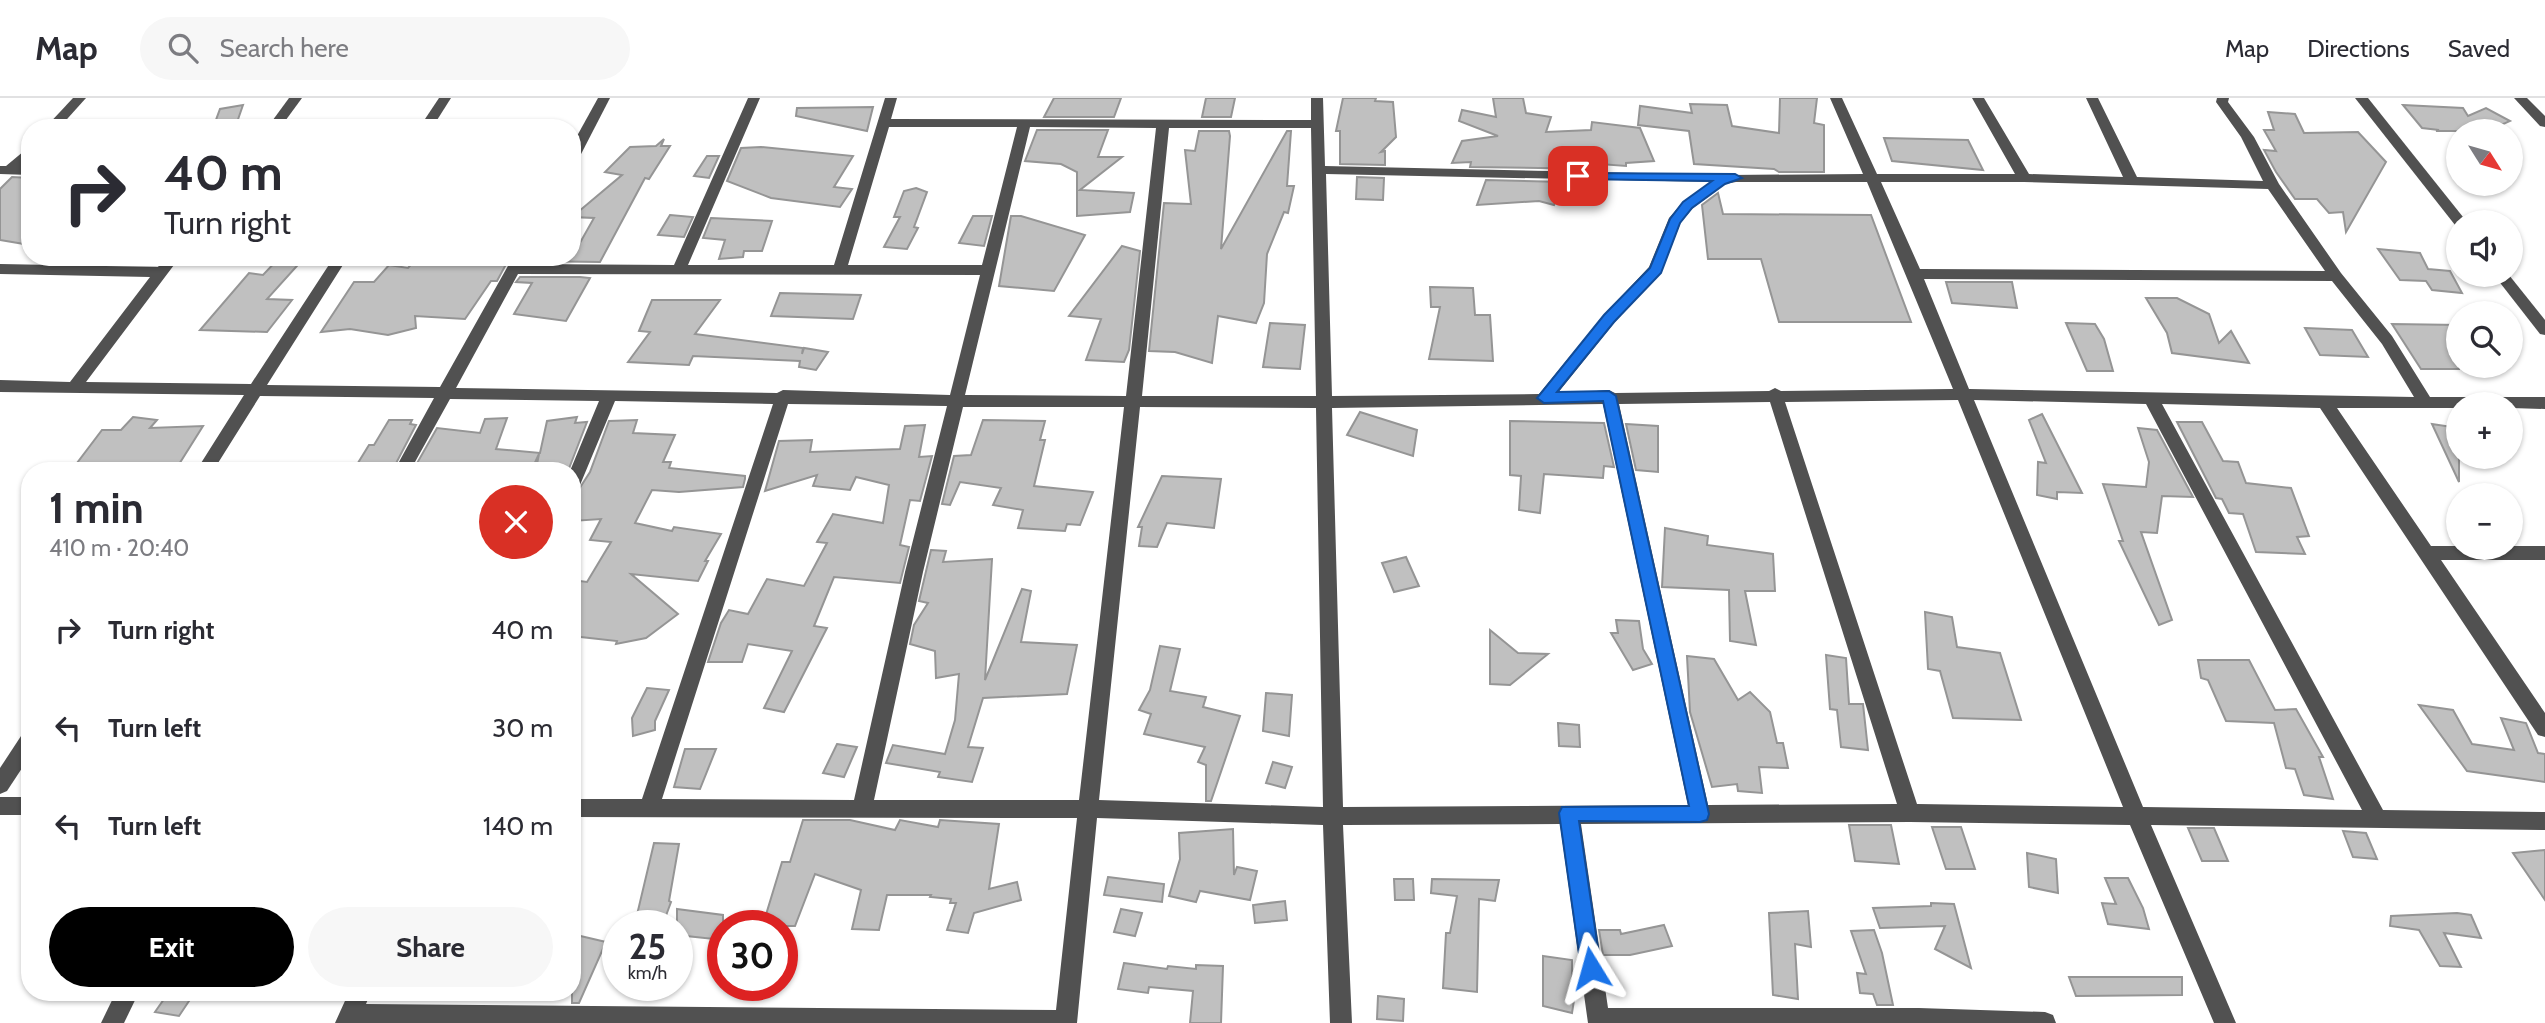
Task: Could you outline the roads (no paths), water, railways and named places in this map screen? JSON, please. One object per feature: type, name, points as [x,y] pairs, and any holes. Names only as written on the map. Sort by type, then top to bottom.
[{"type":"street","points":[[60,119],[80,98]]},
{"type":"street","points":[[280,119],[296,98]]},
{"type":"street","points":[[431,119],[445,98]]},
{"type":"street","points":[[581,141],[604,98]]},
{"type":"street","points":[[679,269],[754,98]]},
{"type":"street","points":[[841,268],[891,98]]},
{"type":"street","points":[[1317,98],[1326,402],[1333,816],[1341,1023]]},
{"type":"street","points":[[1836,98],[1915,274],[2135,815],[2225,1023]]},
{"type":"street","points":[[1978,98],[2024,178]]},
{"type":"street","points":[[2092,98],[2132,181]]},
{"type":"street","points":[[2223,98],[2222,102],[2247,137],[2272,186],[2336,276],[2387,340],[2425,402]]},
{"type":"street","points":[[2361,98],[2450,210]]},
{"type":"street","points":[[2520,98],[2545,123]]},
{"type":"street","points":[[884,123],[1318,124]]},
{"type":"street","points":[[862,809],[956,401],[1024,125]]},
{"type":"street","points":[[356,1001],[348,1019],[1067,1022],[1087,809],[1135,401],[1163,125]]},
{"type":"street","points":[[5,170],[21,157]]},
{"type":"street","points":[[1319,170],[1735,178],[2024,178],[2272,186]]},
{"type":"street","points":[[1544,398],[1609,319],[1656,270],[1674,222],[1688,205],[1721,181],[1735,178]]},
{"type":"street","points":[[581,265],[679,269],[990,270]]},
{"type":"street","points":[[74,387],[166,266]]},
{"type":"street","points":[[210,462],[335,266]]},
{"type":"street","points":[[407,462],[443,392],[515,266]]},
{"type":"street","points":[[0,269],[162,272]]},
{"type":"street","points":[[1915,274],[2336,276]]},
{"type":"street","points":[[2511,287],[2545,330]]},
{"type":"street","points":[[0,386],[783,396],[956,401],[1326,402],[1609,396],[1964,394],[2325,402],[2545,403]]},
{"type":"street","points":[[581,463],[610,394]]},
{"type":"street","points":[[1775,394],[1910,813]]},
{"type":"street","points":[[649,809],[783,396]]},
{"type":"street","points":[[1609,396],[1700,814]]},
{"type":"street","points":[[2151,399],[2378,821]]},
{"type":"street","points":[[2325,402],[2545,729]]},
{"type":"street","points":[[2427,553],[2545,553]]},
{"type":"street","points":[[0,785],[21,753]]},
{"type":"street","points":[[0,806],[21,806]]},
{"type":"street","points":[[581,808],[1087,809],[1333,816],[1910,813],[2378,821],[2545,821]]},
{"type":"street","points":[[1569,813],[1599,1021],[1919,1019],[2045,1023]]},
{"type":"street","points":[[112,1023],[123,1001]]}]
